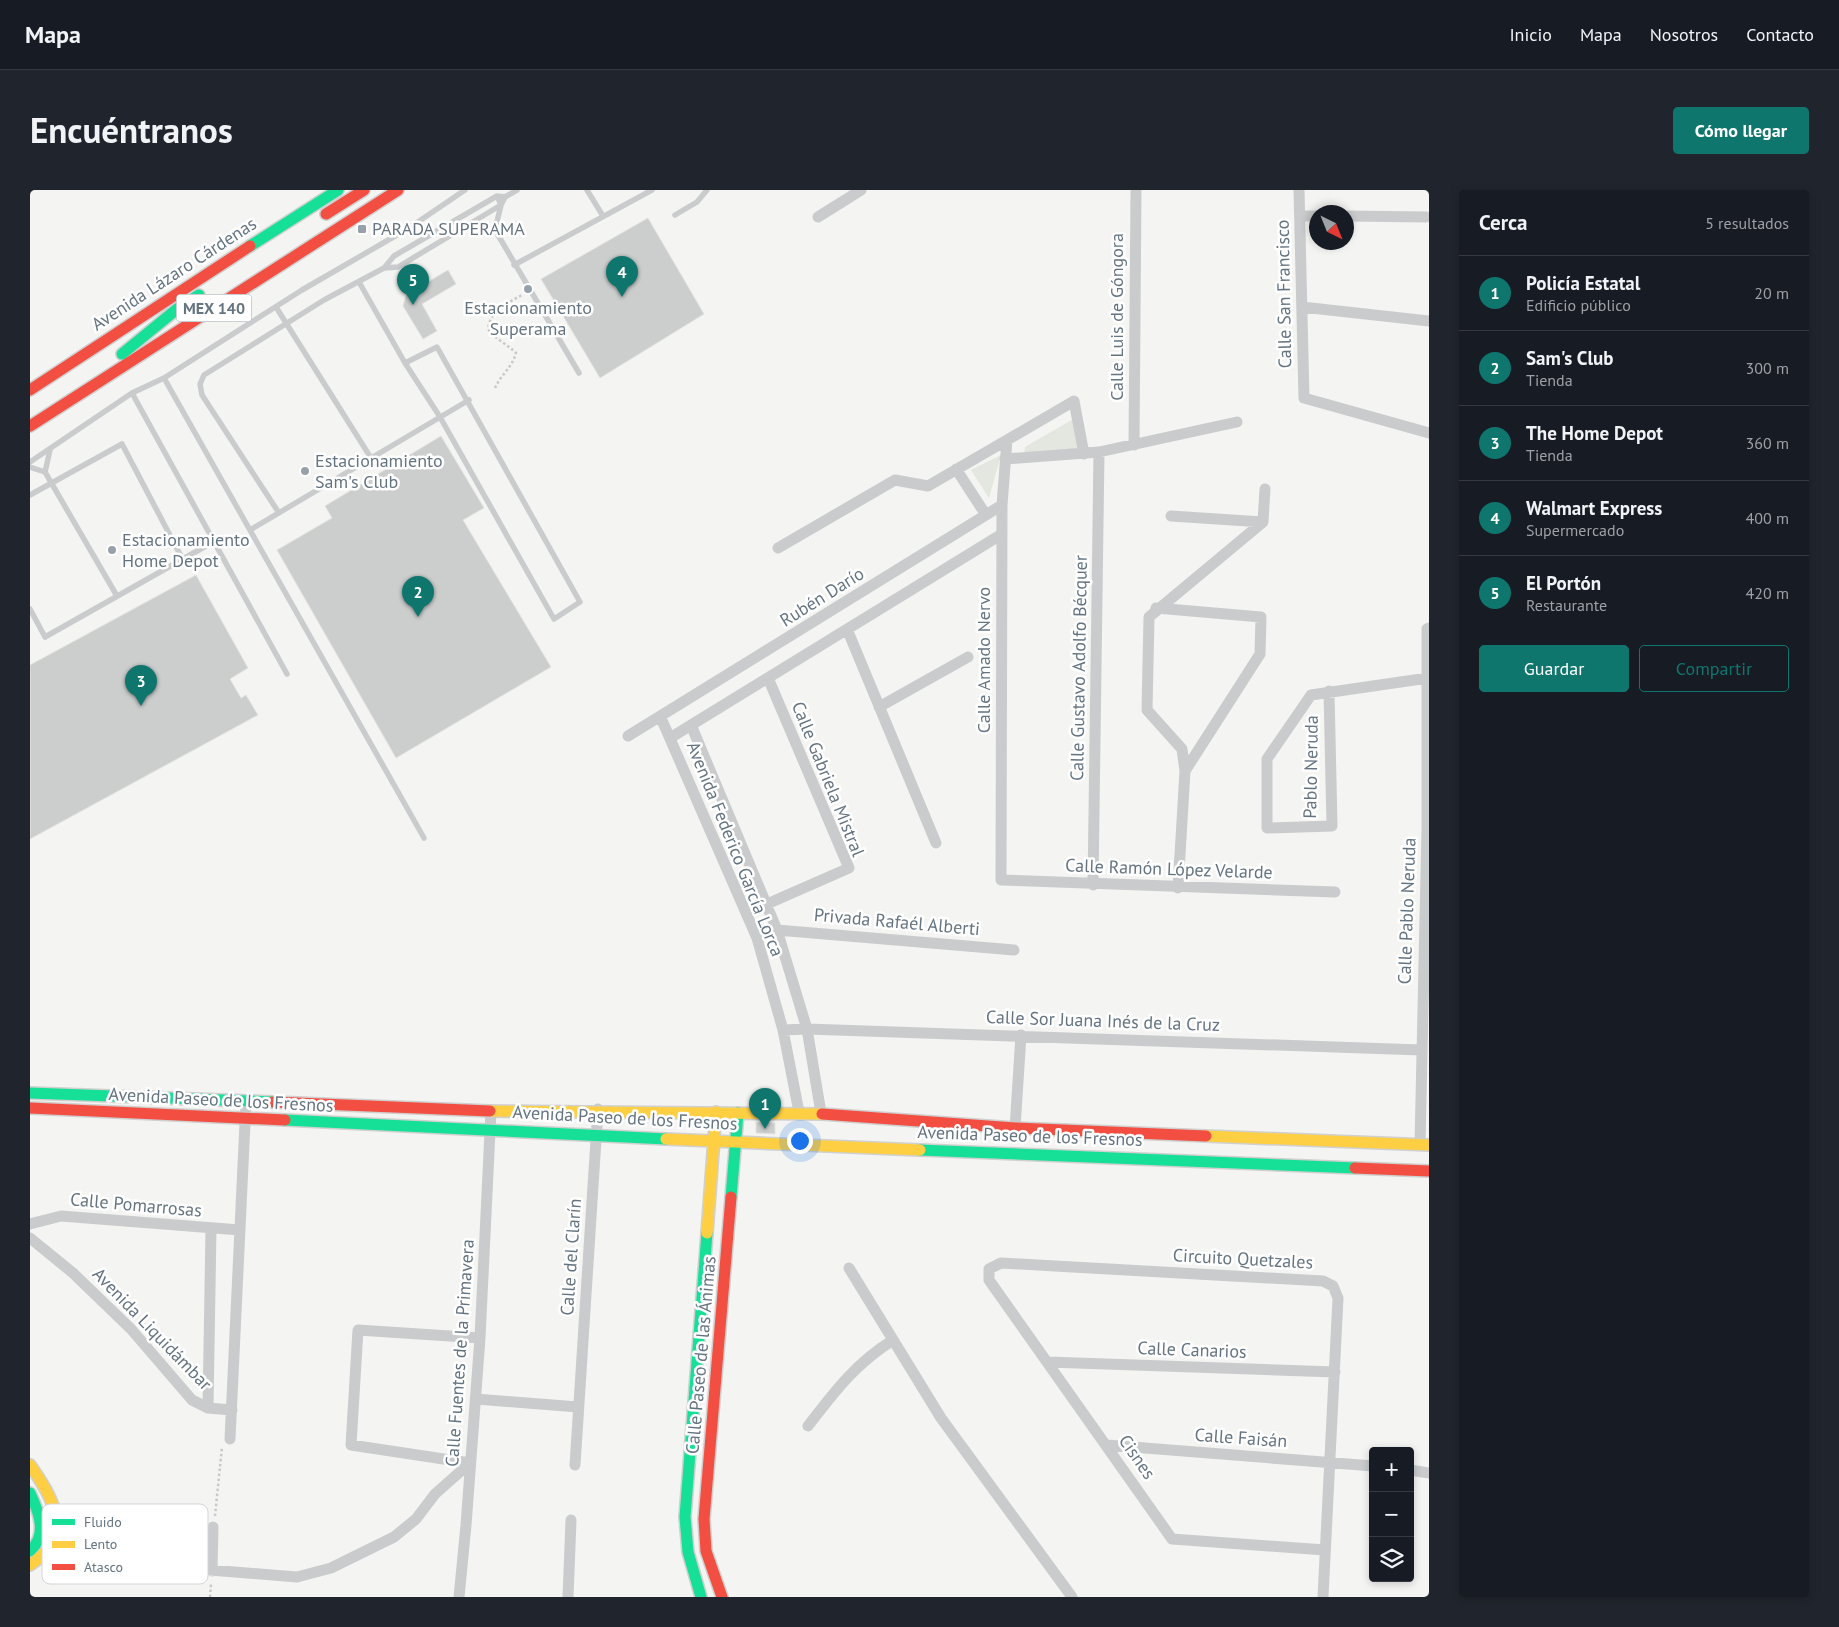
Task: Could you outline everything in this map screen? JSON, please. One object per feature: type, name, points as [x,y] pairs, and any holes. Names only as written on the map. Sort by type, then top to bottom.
[{"type":"main road","name":"Avenida Lázaro Cárdenas","points":[[30,390],[158,304],[338,190]]},
{"type":"main road","points":[[315,221],[364,190]]},
{"type":"main road","name":"MEX 140","points":[[30,426],[398,190]]},
{"type":"main road","points":[[69,402],[134,343],[176,309],[209,288]]},
{"type":"main road","name":"Avenida Paseo de los Fresnos","points":[[30,1093],[491,1111],[598,1110],[821,1113],[981,1139],[1016,1128],[1425,1144]]},
{"type":"main road","name":"Avenida Paseo de los Fresnos","points":[[30,1108],[714,1141],[981,1139],[1429,1171]]},
{"type":"main road","name":"Calle Paseo de las Ánimas","points":[[701,1597],[688,1552],[685,1517],[716,1112]]},
{"type":"main road","name":"Calle Paseo de las Ánimas","points":[[722,1597],[706,1551],[704,1520],[738,1113]]},
{"type":"main road","points":[[30,1465],[41,1480],[53,1504]]},
{"type":"main road","points":[[30,1493],[38,1510],[40,1533],[35,1547],[30,1553]]},
{"type":"main road","points":[[30,1565],[42,1559]]},
{"type":"street","points":[[818,217],[861,190]]},
{"type":"street","name":"Calle Luis de Góngora","points":[[1134,445],[1136,190]]},
{"type":"street","name":"Calle San Francisco","points":[[1299,190],[1304,398],[1429,433]]},
{"type":"street","points":[[1300,216],[1309,216]]},
{"type":"street","points":[[1354,216],[1426,217]]},
{"type":"street","points":[[1302,307],[1429,321]]},
{"type":"street","points":[[778,548],[894,480],[928,486],[1074,402],[1084,454]]},
{"type":"street","points":[[1005,459],[1099,452],[1237,422]]},
{"type":"street","name":"Calle Amado Nervo","points":[[1001,880],[1002,505],[1007,440]]},
{"type":"street","name":"Calle Gustavo Adolfo Bécquer","points":[[1093,884],[1099,452]]},
{"type":"street","points":[[956,469],[986,515]]},
{"type":"street","points":[[1178,888],[1185,771],[1182,748],[1147,710],[1148,617],[1156,608],[1263,522],[1266,490]]},
{"type":"street","name":"Rubén Darío","points":[[628,736],[661,718],[1002,505]]},
{"type":"street","points":[[1171,516],[1263,522]]},
{"type":"street","points":[[670,738],[1002,534]]},
{"type":"street","points":[[1156,608],[1261,617],[1260,654],[1185,771]]},
{"type":"street","name":"Calle Pablo Neruda","points":[[1425,1144],[1421,1050],[1429,678],[1427,629],[1429,628]]},
{"type":"street","points":[[847,629],[936,843]]},
{"type":"street","points":[[879,707],[968,657]]},
{"type":"street","name":"Calle Gabriela Mistral","points":[[767,904],[849,868],[768,678]]},
{"type":"street","name":"Pablo Neruda","points":[[1329,691],[1332,826],[1267,828],[1267,759],[1311,694],[1329,691],[1429,678]]},
{"type":"street","name":"Avenida Federico García Lorca","points":[[661,718],[757,938],[783,1030],[799,1112]]},
{"type":"street","name":"Avenida Federico García Lorca","points":[[691,725],[777,930],[807,1029],[821,1113]]},
{"type":"street","name":"Calle Ramón López Velarde","points":[[1001,880],[1178,888],[1335,892]]},
{"type":"street","name":"Privada Rafaél Alberti","points":[[777,930],[1014,950]]},
{"type":"street","name":"Calle Sor Juana Inés de la Cruz","points":[[783,1030],[807,1029],[1021,1035],[1421,1050]]},
{"type":"street","points":[[1016,1128],[1021,1035]]},
{"type":"street","points":[[230,1439],[246,1102]]},
{"type":"street","name":"Calle del Clarín","points":[[575,1465],[598,1110]]},
{"type":"street","name":"Calle Fuentes de la Primavera","points":[[458,1597],[476,1399],[491,1111]]},
{"type":"street","name":"Calle Pomarrosas","points":[[30,1224],[61,1216],[240,1230]]},
{"type":"street","points":[[208,1408],[211,1229]]},
{"type":"street","name":"Avenida Liquidámbar","points":[[30,1238],[73,1273],[131,1330],[192,1400],[208,1408],[232,1410]]},
{"type":"street","name":"Circuito Quetzales","points":[[990,1269],[1001,1263],[1323,1281],[1333,1286],[1338,1298],[1323,1597]]},
{"type":"street","points":[[849,1268],[941,1418],[1072,1597]]},
{"type":"street","name":"Cisnes","points":[[990,1269],[989,1280],[1172,1539],[1325,1550]]},
{"type":"street","points":[[470,1463],[351,1445],[358,1330],[480,1338]]},
{"type":"street","points":[[808,1426],[848,1375],[869,1355],[892,1340]]},
{"type":"street","name":"Calle Canarios","points":[[1048,1362],[1335,1372]]},
{"type":"street","points":[[476,1399],[578,1407]]},
{"type":"street","name":"Calle Faisán","points":[[1107,1446],[1369,1466]]},
{"type":"street","points":[[208,1571],[297,1577],[331,1568],[394,1538],[416,1519],[435,1494],[470,1463]]},
{"type":"street","points":[[1414,1470],[1429,1472]]},
{"type":"street","points":[[568,1597],[571,1520]]},
{"type":"street","points":[[212,1571],[213,1527]]},
{"type":"street","points":[[30,1553],[42,1558]]},
{"type":"lane","points":[[30,462],[132,393],[164,378],[276,307],[409,228],[465,190]]},
{"type":"lane","points":[[517,190],[505,198],[502,205],[496,226],[498,235],[579,373]]},
{"type":"lane","points":[[587,190],[603,216]]},
{"type":"lane","points":[[514,265],[652,190]]},
{"type":"lane","points":[[675,215],[697,202],[708,190]]},
{"type":"lane","points":[[279,513],[202,395],[200,384],[204,375],[224,360],[384,268],[394,256],[497,196],[505,198]]},
{"type":"lane","points":[[497,196],[502,205]]},
{"type":"lane","points":[[384,268],[398,267],[502,205]]},
{"type":"lane","points":[[360,282],[405,363],[440,417],[554,619],[580,602],[469,400],[437,347],[405,363]]},
{"type":"lane","points":[[276,307],[371,458]]},
{"type":"lane","points":[[164,378],[424,838]]},
{"type":"lane","points":[[132,393],[287,674]]},
{"type":"lane","points":[[250,530],[469,400]]},
{"type":"lane","points":[[30,495],[122,444],[182,560]]},
{"type":"lane","points":[[50,450],[45,472],[117,596]]},
{"type":"lane","points":[[30,467],[45,472]]},
{"type":"lane","points":[[30,609],[45,636],[213,542]]},
{"type":"path","points":[[495,388],[501,374],[513,365],[516,353],[505,342],[493,337],[488,329],[489,319],[494,312],[530,290]]},
{"type":"path","points":[[213,1527],[222,1446],[230,1439]]},
{"type":"shaded area","points":[[1075,418],[1079,449],[1024,456],[1025,447]]},
{"type":"shaded area","points":[[1001,455],[989,498],[971,470]]},
{"type":"building","points":[[648,218],[704,314],[600,378],[541,279]]},
{"type":"building","points":[[448,270],[456,284],[422,304],[437,331],[423,339],[403,306],[406,295]]},
{"type":"building","points":[[441,436],[484,508],[463,520],[551,667],[396,758],[277,550],[332,518],[325,506]]},
{"type":"building","points":[[196,575],[248,668],[230,679],[241,698],[246,695],[258,715],[30,839],[30,665]]},
{"type":"building","points":[[756,1122],[775,1123],[775,1134],[756,1133]]},
{"type":"traffic: fast","points":[[250,246],[338,190]]},
{"type":"traffic: fast","points":[[122,354],[177,309],[199,295]]},
{"type":"traffic: fast","points":[[30,1093],[273,1102]]},
{"type":"traffic: fast","points":[[731,1197],[738,1113]]},
{"type":"traffic: fast","points":[[285,1120],[666,1139]]},
{"type":"traffic: fast","points":[[920,1150],[1355,1168]]},
{"type":"traffic: fast","points":[[701,1597],[688,1552],[685,1517],[707,1233]]},
{"type":"traffic: fast","points":[[30,1493],[39,1515],[40,1523],[39,1538],[36,1545],[30,1551]]},
{"type":"traffic: slow","points":[[490,1111],[822,1114]]},
{"type":"traffic: slow","points":[[707,1233],[716,1112]]},
{"type":"traffic: slow","points":[[1206,1136],[1429,1145]]},
{"type":"traffic: slow","points":[[666,1139],[920,1150]]},
{"type":"traffic: slow","points":[[30,1465],[53,1504]]},
{"type":"traffic: slow","points":[[30,1565],[42,1556]]},
{"type":"traffic: jam","points":[[326,214],[364,190]]},
{"type":"traffic: jam","points":[[30,426],[398,190]]},
{"type":"traffic: jam","points":[[30,390],[250,246]]},
{"type":"traffic: jam","points":[[273,1102],[490,1111]]},
{"type":"traffic: jam","points":[[30,1108],[285,1120]]},
{"type":"traffic: jam","points":[[822,1114],[1015,1128],[1206,1136]]},
{"type":"traffic: jam","points":[[1355,1168],[1429,1171]]},
{"type":"traffic: jam","points":[[722,1597],[706,1551],[704,1519],[731,1197]]},
{"type":"place","name":"PARADA SUPERAMA","points":[[362,229]]},
{"type":"place","name":"Estacionamiento Superama","points":[[528,289]]},
{"type":"place","name":"Walmart Express","points":[[622,297]]},
{"type":"place","name":"El Portón","points":[[413,305]]},
{"type":"place","name":"Estacionamiento Sam's Club","points":[[305,471]]},
{"type":"place","name":"Estacionamiento Home Depot","points":[[112,550]]},
{"type":"place","name":"Sam's Club","points":[[418,617]]},
{"type":"place","name":"The Home Depot","points":[[141,706]]},
{"type":"place","name":"Policía Estatal","points":[[765,1129]]}]
